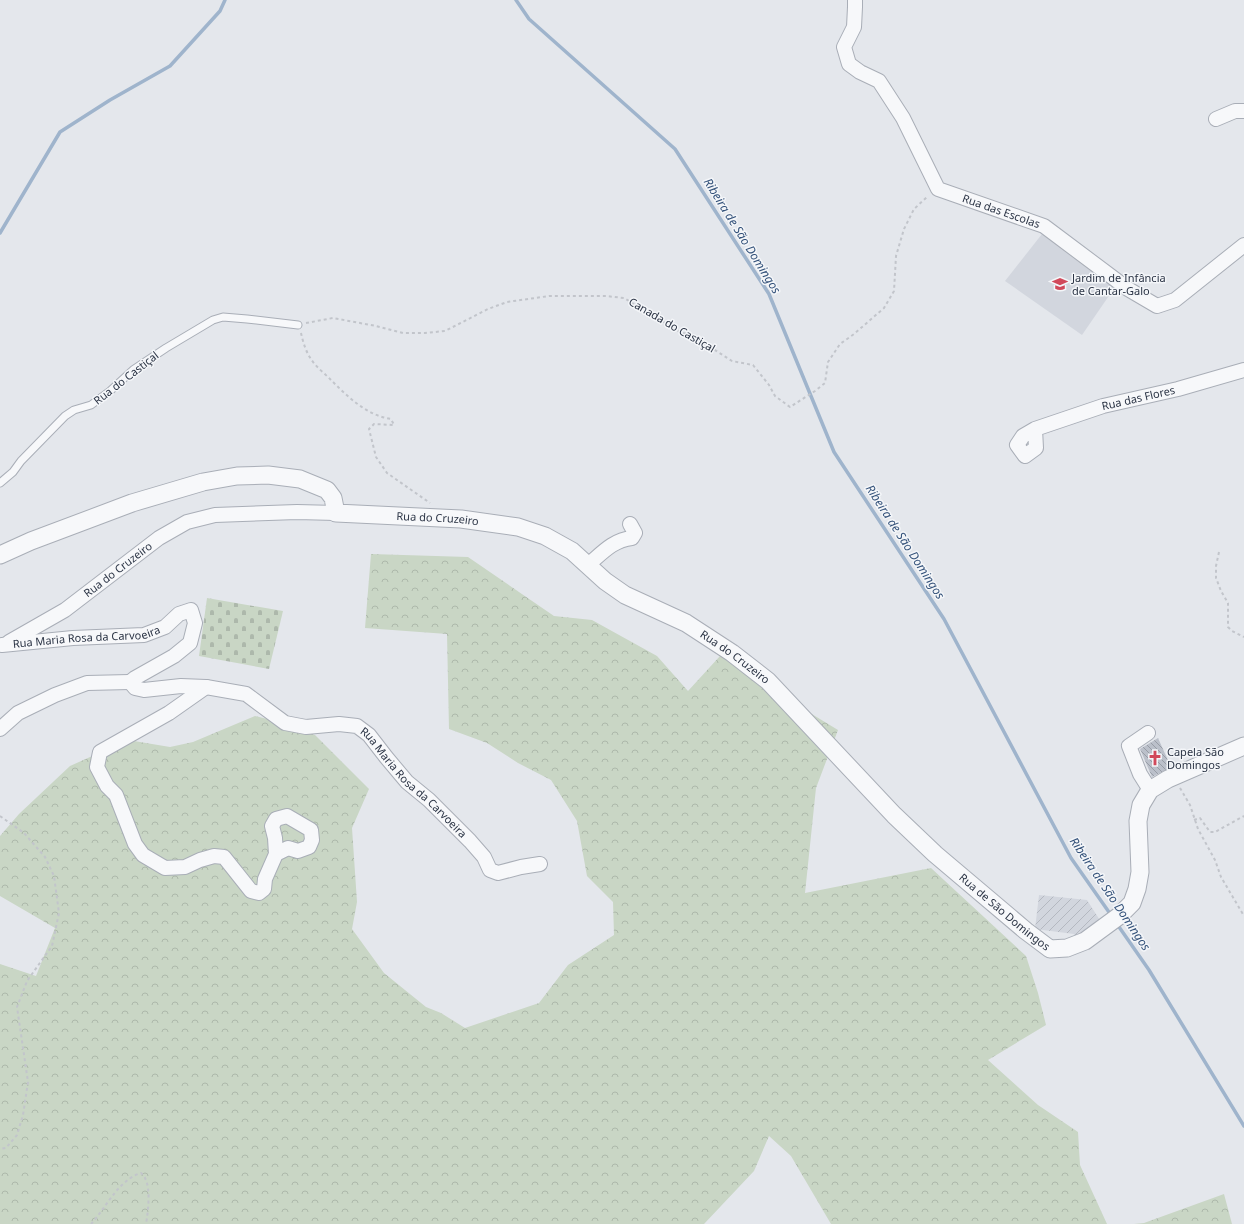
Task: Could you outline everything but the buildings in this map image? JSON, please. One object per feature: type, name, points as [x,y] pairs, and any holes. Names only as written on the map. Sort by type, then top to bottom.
[{"type":"street","points":[[855,0],[854,27],[844,47],[849,64],[860,72],[879,81],[903,118],[938,189]]},
{"type":"street","points":[[1216,119],[1234,111],[1244,111]]},
{"type":"street","name":"Rua das Escolas","points":[[938,189],[1044,226],[1128,289],[1157,306],[1175,300],[1244,245]]},
{"type":"street","name":"Rua das Flores","points":[[1035,429],[1103,406],[1178,389],[1244,370]]},
{"type":"street","points":[[0,555],[31,541],[132,503],[203,482],[237,476],[268,475],[300,479],[327,490],[333,498],[336,513]]},
{"type":"street","name":"Rua do Cruzeiro","points":[[1,646],[65,610],[159,538],[187,522],[215,515],[297,512],[336,513],[442,518],[518,527],[545,536],[572,551],[605,581],[625,595],[686,623],[732,653],[768,681],[835,752]]},
{"type":"street","points":[[588,565],[615,542],[632,538],[635,533],[630,524]]},
{"type":"street","name":"Rua Maria Rosa da Carvoeira","points":[[1,646],[73,638],[144,635],[165,627],[179,614],[191,610],[195,623],[190,643],[174,656],[130,682],[135,688],[144,690],[182,686],[246,694],[285,723],[306,727],[339,724],[357,726],[369,735],[407,782],[429,800],[470,840],[484,857],[490,870],[498,873],[540,864]]},
{"type":"street","points":[[0,729],[18,713],[55,695],[87,683],[130,682]]},
{"type":"street","points":[[206,688],[169,713],[100,752],[97,767],[107,786],[116,795],[135,844],[143,855],[165,868],[185,867],[200,860],[214,856],[224,857],[251,890],[259,893],[264,889],[265,879],[276,854]]},
{"type":"street","points":[[1148,733],[1129,746],[1140,774],[1150,790],[1173,777],[1244,746]]},
{"type":"street","name":"Rua de São Domingos","points":[[835,752],[894,815],[929,848],[1026,931],[1050,949],[1067,948],[1085,941],[1119,916],[1132,903],[1137,890],[1140,872],[1138,821],[1142,805],[1150,790]]},
{"type":"lane","name":"Rua do Castiçal","points":[[0,482],[13,472],[21,461],[65,416],[74,410],[91,405],[110,391],[133,370],[213,320],[223,318],[241,318],[302,324]]},
{"type":"path","name":"Canada do Castiçal","points":[[302,324],[333,318],[403,333],[425,333],[445,331],[488,309],[506,302],[549,296],[606,296],[624,298],[680,332],[693,336],[732,361],[753,365],[775,396],[790,407],[815,392],[825,383],[828,362],[840,344],[884,308],[894,291],[896,256],[904,229],[914,209],[925,198],[938,189]]},
{"type":"path","points":[[302,324],[302,340],[310,359],[323,373],[362,408],[380,417],[391,419],[394,425],[374,424],[369,429],[376,457],[387,473],[440,510],[442,518]]},
{"type":"path","points":[[1219,552],[1216,566],[1216,578],[1228,603],[1228,627],[1232,631],[1244,637]]},
{"type":"path","points":[[1173,777],[1190,805],[1194,820],[1215,860],[1221,877],[1244,916]]},
{"type":"path","points":[[0,816],[24,833],[45,857],[54,876],[59,914],[52,946],[27,981],[17,1007],[28,1082],[23,1115],[17,1136],[6,1148],[0,1149]]},
{"type":"path","points":[[1194,820],[1200,818],[1210,832],[1215,832],[1244,816]]},
{"type":"path","points":[[91,1224],[110,1199],[127,1181],[136,1175],[141,1174],[145,1177],[147,1188],[148,1210],[146,1224]]},
{"type":"shaded area","name":"Jardim de Infância de Cantar-Galo","points":[[1042,234],[1115,287],[1082,335],[1005,281]]},
{"type":"shaded area","points":[[1039,895],[1087,900],[1103,925],[1077,941],[1074,934],[1035,929]]},
{"type":"green space","points":[[371,554],[468,557],[554,616],[592,620],[657,656],[688,691],[731,644],[792,702],[838,730],[816,788],[805,893],[931,868],[1026,956],[1038,993],[1046,1025],[988,1060],[1038,1105],[1078,1132],[1080,1165],[1107,1224],[831,1224],[791,1156],[769,1136],[754,1171],[704,1224],[0,1224],[0,964],[36,976],[55,928],[0,896],[0,836],[19,814],[70,766],[128,740],[170,747],[193,742],[255,716],[280,722],[315,735],[369,789],[352,828],[357,902],[352,929],[384,973],[426,1007],[441,1013],[465,1028],[539,1003],[568,965],[614,935],[613,902],[587,876],[577,821],[551,780],[518,763],[487,743],[449,729],[447,634],[365,628]]},
{"type":"green space","points":[[207,598],[283,611],[269,669],[199,656]]},
{"type":"green space","points":[[1224,1194],[1232,1224],[1134,1224],[1144,1223]]},
{"type":"waterway","points":[[0,233],[60,132],[110,100],[170,66],[220,11],[225,0]]},
{"type":"waterway","name":"Ribeira de São Domingos","points":[[516,0],[529,19],[675,149],[769,294],[834,452],[944,619],[1071,858],[1111,915]]},
{"type":"waterway","name":"Ribeira de São Domingos","points":[[1117,924],[1149,970],[1244,1126]]},
{"type":"place","name":"Jardim de Infância de Cantar-Galo","points":[[1060,284]]},
{"type":"place","name":"Capela São Domingos","points":[[1155,758]]}]
